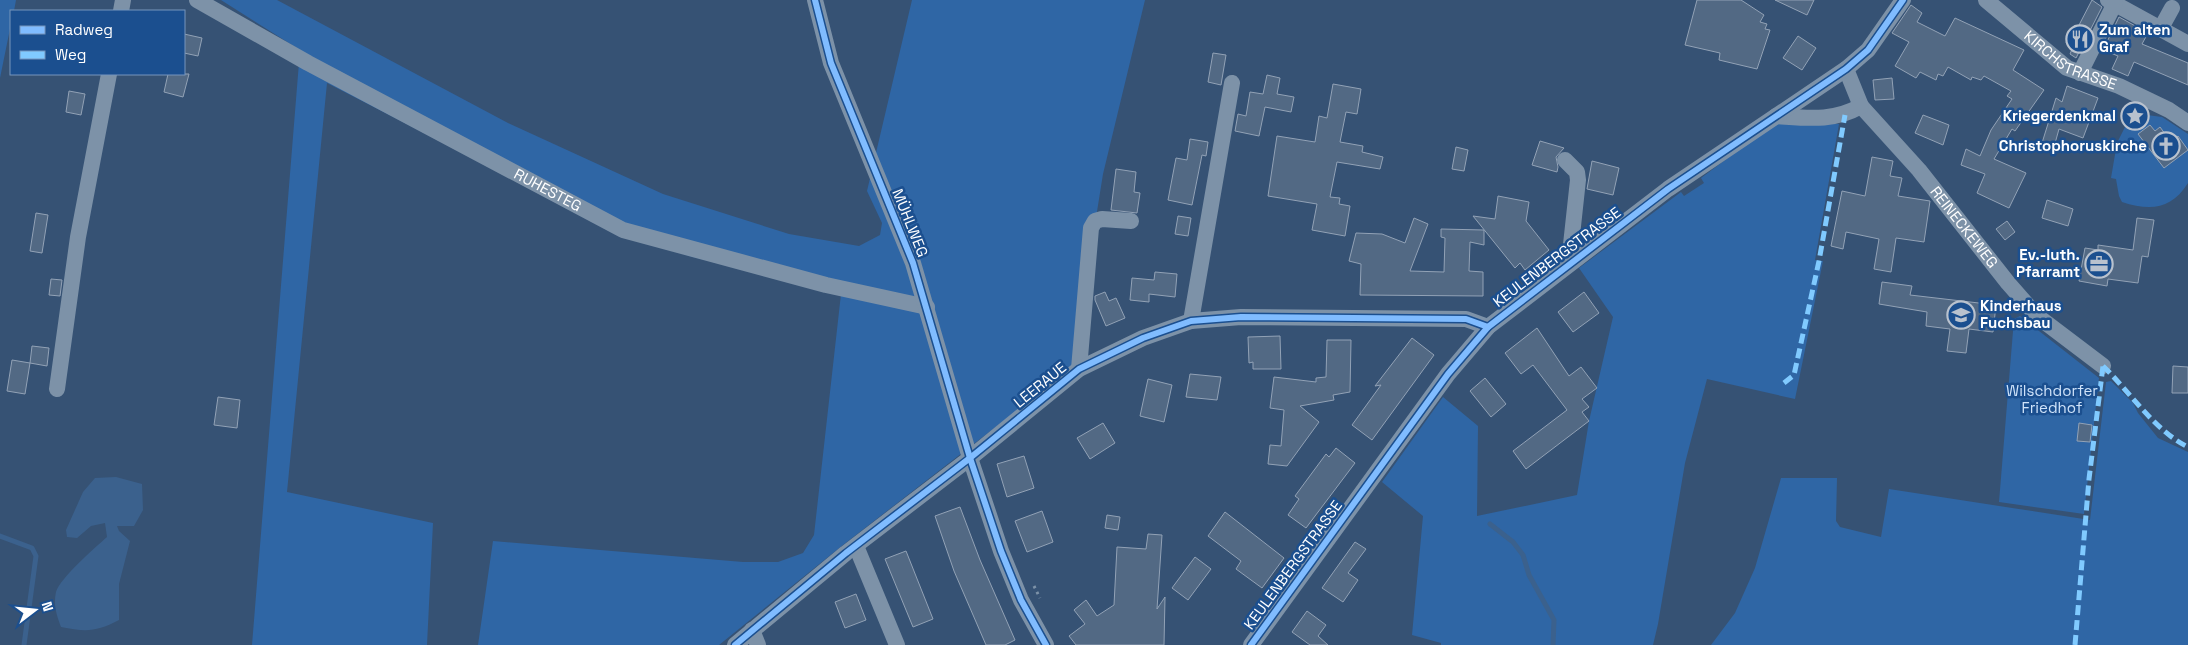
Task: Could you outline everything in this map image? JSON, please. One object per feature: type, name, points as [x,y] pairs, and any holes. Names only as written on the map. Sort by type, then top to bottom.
[{"type":"street","name":"RUHESTEG","points":[[197,0],[308,63],[623,230],[826,285],[927,307]]},
{"type":"street","name":"MÜHLWEG","points":[[815,0],[831,63],[913,263],[970,458],[1012,577],[1021,600],[1046,645]]},
{"type":"street","name":"KEULENBERGSTRASSE","points":[[1251,645],[1448,374],[1488,327],[1569,263],[1668,190],[1846,69],[1868,50],[1903,0]]},
{"type":"street","name":"KIRCHSTRASSE","points":[[1986,0],[2067,68],[2119,86],[2169,110],[2188,123]]},
{"type":"street","points":[[2080,73],[2111,2],[2188,44]]},
{"type":"street","points":[[2161,28],[2172,8]]},
{"type":"street","name":"REINECKEWEG","points":[[1846,69],[1861,106],[1919,170],[2025,303],[2037,316],[2103,366]]},
{"type":"street","points":[[57,389],[78,237],[109,75]]},
{"type":"street","points":[[1191,321],[1232,82]]},
{"type":"street","points":[[1776,116],[1829,117],[1845,115],[1861,106]]},
{"type":"street","points":[[1565,160],[1577,172],[1569,263]]},
{"type":"street","points":[[1574,212],[1584,203],[1589,192]]},
{"type":"street","points":[[1079,369],[1091,228],[1094,221],[1102,219],[1131,220]]},
{"type":"street","name":"LEERAUE","points":[[735,645],[755,638],[856,546],[970,458],[1079,369],[1143,338],[1191,321],[1241,317],[1466,319],[1488,327]]},
{"type":"street","points":[[856,546],[897,645]]},
{"type":"path","points":[[1031,583],[1043,604]]},
{"type":"green space","points":[[0,0],[16,0],[14,10],[10,10],[10,29],[0,78]]},
{"type":"green space","points":[[221,0],[277,0],[508,123],[663,194],[789,234],[859,246],[880,235],[882,223],[867,191],[912,0],[1145,0],[1103,174],[1072,368],[843,545],[719,645],[478,645],[493,541],[743,562],[778,562],[803,553],[814,535],[841,294],[689,256],[586,216],[327,83],[287,492],[433,523],[427,645],[252,645],[300,50]]},
{"type":"green space","points":[[2132,113],[2162,117],[2188,134],[2188,183],[2174,199],[2159,206],[2142,207],[2122,202],[2116,179],[2111,178],[2117,143]]},
{"type":"green space","points":[[1776,122],[1839,124],[1815,260],[1823,261],[1795,399],[1707,379],[1685,463],[1653,645],[1441,645],[1441,643],[1412,635],[1423,516],[1382,482],[1443,397],[1478,426],[1477,516],[1577,495],[1589,421],[1613,317],[1579,268],[1681,192],[1684,196],[1704,183],[1701,178]]},
{"type":"green space","name":"Wilschdorfer Friedhof","points":[[2020,316],[2099,378],[2084,514],[1999,502],[2014,319]]},
{"type":"green space","points":[[2111,381],[2133,403],[2138,413],[2158,438],[2188,452],[2188,645],[1711,645],[1735,613],[1755,568],[1781,478],[1837,478],[1836,521],[1840,527],[1881,537],[1889,489],[2090,520],[2106,382]]},
{"type":"shaded area","points":[[116,477],[142,484],[143,510],[134,526],[117,526],[119,531],[130,541],[119,584],[119,620],[104,627],[91,630],[61,627],[55,606],[56,592],[59,586],[79,563],[107,537],[105,523],[91,526],[77,538],[67,537],[66,530],[83,492],[95,478]]},
{"type":"building","points":[[1697,0],[1741,0],[1764,15],[1760,22],[1767,24],[1765,29],[1770,30],[1757,69],[1719,60],[1720,53],[1685,45]]},
{"type":"building","points":[[1775,0],[1814,0],[1807,15]]},
{"type":"building","name":"Zum alten Graf","points":[[2092,0],[2102,7],[2076,58],[2070,54],[2073,47],[2066,43],[2075,25],[2078,27]]},
{"type":"building","points":[[1911,5],[1922,13],[1917,22],[1945,36],[1955,18],[2024,50],[2013,70],[2044,90],[2015,131],[2012,129],[1994,159],[2026,173],[2009,208],[1977,193],[1985,174],[1961,165],[1966,149],[1980,156],[1991,130],[2012,99],[2007,96],[2011,91],[1984,76],[1981,80],[1972,77],[1971,80],[1948,67],[1943,76],[1938,74],[1936,80],[1920,72],[1916,78],[1895,66],[1909,42],[1892,33]]},
{"type":"building","points":[[2119,17],[2148,33],[2142,44],[2188,63],[2188,85],[2134,62],[2128,76],[2112,69],[2118,56],[2103,50]]},
{"type":"building","points":[[185,34],[202,38],[198,56],[185,53]]},
{"type":"building","points":[[1798,36],[1816,48],[1802,70],[1783,58]]},
{"type":"building","points":[[1213,53],[1226,55],[1221,85],[1208,82]]},
{"type":"building","points":[[189,74],[183,97],[164,92],[168,75]]},
{"type":"building","points":[[1267,75],[1280,78],[1277,94],[1294,97],[1291,112],[1265,107],[1259,136],[1235,131],[1238,114],[1246,116],[1250,92],[1263,94]]},
{"type":"building","points":[[1892,78],[1894,99],[1875,100],[1873,80]]},
{"type":"building","points":[[1333,84],[1361,89],[1357,114],[1346,112],[1340,142],[1363,146],[1362,152],[1383,157],[1380,169],[1337,162],[1330,197],[1340,198],[1339,204],[1350,206],[1345,236],[1312,230],[1317,204],[1268,196],[1277,136],[1315,142],[1319,116],[1327,118]]},
{"type":"building","points":[[2067,86],[2098,98],[2083,138],[2059,129],[2054,147],[2042,143],[2056,98],[2062,102]]},
{"type":"building","points":[[69,91],[85,94],[81,115],[66,112]]},
{"type":"building","points":[[1923,115],[1949,125],[1943,145],[1915,133]]},
{"type":"building","name":"Christophoruskirche","points":[[2150,125],[2155,131],[2160,127],[2171,142],[2178,136],[2188,150],[2164,168],[2138,134]]},
{"type":"building","points":[[1190,139],[1208,142],[1206,156],[1202,155],[1192,205],[1168,200],[1176,158],[1187,160]]},
{"type":"building","points":[[1540,141],[1564,148],[1556,157],[1557,172],[1532,165]]},
{"type":"building","points":[[1456,147],[1468,150],[1464,171],[1452,169]]},
{"type":"building","points":[[1872,157],[1893,161],[1890,176],[1902,178],[1898,196],[1930,201],[1924,242],[1896,238],[1891,272],[1874,269],[1879,239],[1846,232],[1843,249],[1831,246],[1842,191],[1865,196]]},
{"type":"building","points":[[1592,161],[1619,168],[1613,195],[1587,189]]},
{"type":"building","points":[[1116,169],[1136,172],[1134,192],[1140,193],[1137,213],[1111,210]]},
{"type":"building","points":[[1498,196],[1529,202],[1526,221],[1549,250],[1525,270],[1520,263],[1515,268],[1473,216],[1495,219]]},
{"type":"building","points":[[2047,200],[2073,209],[2068,226],[2042,218]]},
{"type":"building","points":[[36,213],[48,215],[42,253],[30,251]]},
{"type":"building","points":[[1178,216],[1191,218],[1188,236],[1175,234]]},
{"type":"building","points":[[1414,218],[1428,224],[1410,271],[1444,272],[1445,238],[1441,237],[1441,229],[1484,230],[1484,245],[1470,242],[1469,271],[1483,272],[1483,296],[1360,295],[1361,264],[1349,261],[1356,233],[1382,234],[1405,243]]},
{"type":"building","points":[[2137,218],[2154,220],[2148,257],[2142,256],[2138,283],[2108,279],[2107,286],[2079,281],[2085,248],[2098,250],[2098,245],[2133,250]]},
{"type":"building","points":[[2007,221],[2015,232],[2005,240],[1996,229]]},
{"type":"building","points":[[1155,272],[1177,274],[1175,297],[1149,294],[1149,302],[1130,300],[1132,278],[1154,280]]},
{"type":"building","points":[[51,279],[62,280],[60,296],[49,295]]},
{"type":"building","name":"Kinderhaus Fuchsbau","points":[[1882,282],[1912,286],[1910,295],[1996,305],[1993,332],[1969,329],[1966,353],[1947,351],[1950,329],[1926,326],[1927,312],[1879,304]]},
{"type":"building","points":[[1105,292],[1109,301],[1116,298],[1125,318],[1106,326],[1095,300],[1095,296]]},
{"type":"building","points":[[1584,292],[1599,313],[1573,332],[1558,312]]},
{"type":"building","points":[[1537,328],[1569,376],[1581,367],[1597,388],[1582,399],[1589,407],[1582,412],[1589,421],[1526,469],[1513,451],[1567,410],[1533,365],[1521,374],[1505,353]]},
{"type":"building","points":[[1280,336],[1281,369],[1253,369],[1253,362],[1249,363],[1248,337]]},
{"type":"building","points":[[1412,338],[1434,355],[1372,440],[1352,425],[1381,385],[1375,386]]},
{"type":"building","points":[[1327,340],[1351,340],[1350,392],[1333,395],[1334,400],[1300,406],[1319,422],[1287,466],[1268,464],[1270,445],[1281,446],[1284,410],[1270,408],[1274,377],[1316,382],[1316,378],[1326,377]]},
{"type":"building","points":[[32,346],[49,348],[47,366],[30,363]]},
{"type":"building","points":[[12,360],[30,363],[25,394],[7,391]]},
{"type":"building","points":[[2173,366],[2188,367],[2188,393],[2172,393]]},
{"type":"building","points":[[1190,374],[1221,377],[1217,400],[1186,397]]},
{"type":"building","points":[[1485,378],[1506,404],[1491,417],[1470,391]]},
{"type":"building","points":[[1148,379],[1172,385],[1164,422],[1140,416]]},
{"type":"building","points":[[218,397],[240,400],[237,428],[214,425]]},
{"type":"building","points":[[1103,423],[1115,443],[1090,459],[1077,438]]},
{"type":"building","points":[[2079,423],[2092,425],[2090,442],[2077,441]]},
{"type":"building","points":[[1336,448],[1355,463],[1306,528],[1288,515],[1299,499],[1295,496],[1326,454],[1329,457]]},
{"type":"building","points":[[1024,456],[1034,488],[1007,497],[997,464]]},
{"type":"building","points":[[960,507],[980,560],[1015,640],[1005,645],[986,645],[954,571],[935,516]]},
{"type":"building","points":[[1042,511],[1053,542],[1027,552],[1015,521]]},
{"type":"building","points":[[1225,512],[1284,558],[1262,588],[1236,569],[1241,561],[1208,536]]},
{"type":"building","points":[[1107,515],[1120,517],[1118,530],[1105,528]]},
{"type":"building","points":[[1148,534],[1162,535],[1157,609],[1165,597],[1164,645],[1076,645],[1069,636],[1085,624],[1074,610],[1086,600],[1097,616],[1114,605],[1117,547],[1146,549]]},
{"type":"building","points":[[1355,542],[1366,549],[1348,573],[1358,580],[1343,602],[1322,588]]},
{"type":"building","points":[[906,551],[933,619],[913,627],[885,559]]},
{"type":"building","points":[[1195,557],[1211,569],[1188,600],[1172,588]]},
{"type":"building","points":[[856,594],[866,620],[845,628],[835,602]]},
{"type":"building","points":[[1307,611],[1326,625],[1318,636],[1328,645],[1310,645],[1292,632]]},
{"type":"waterway","points":[[1490,524],[1513,542],[1523,555],[1529,575],[1554,620],[1553,645]]},
{"type":"waterway","points":[[0,536],[32,548],[36,556],[24,645]]},
{"type":"marked path","points":[[1784,383],[1794,375],[1819,261],[1845,115]]},
{"type":"marked path","points":[[2103,366],[2153,421],[2176,440],[2188,447]]},
{"type":"marked path","points":[[2075,645],[2089,479],[2103,366]]},
{"type":"cycle path","points":[[815,0],[831,63],[913,263],[970,458],[1001,551],[1021,600],[1046,645]]},
{"type":"cycle path","points":[[1251,645],[1448,374],[1488,327],[1668,189],[1846,69],[1868,50],[1903,0]]},
{"type":"cycle path","points":[[735,645],[846,553],[970,458],[1079,369],[1143,338],[1191,321],[1241,317],[1466,319],[1488,327]]},
{"type":"place","name":"Zum alten Graf","points":[[2080,39]]},
{"type":"place","name":"Kriegerdenkmal","points":[[2135,116]]},
{"type":"place","name":"Christophoruskirche","points":[[2166,146]]},
{"type":"place","name":"Ev.-luth. Pfarramt","points":[[2099,264]]},
{"type":"place","name":"Kinderhaus Fuchsbau","points":[[1961,315]]}]
